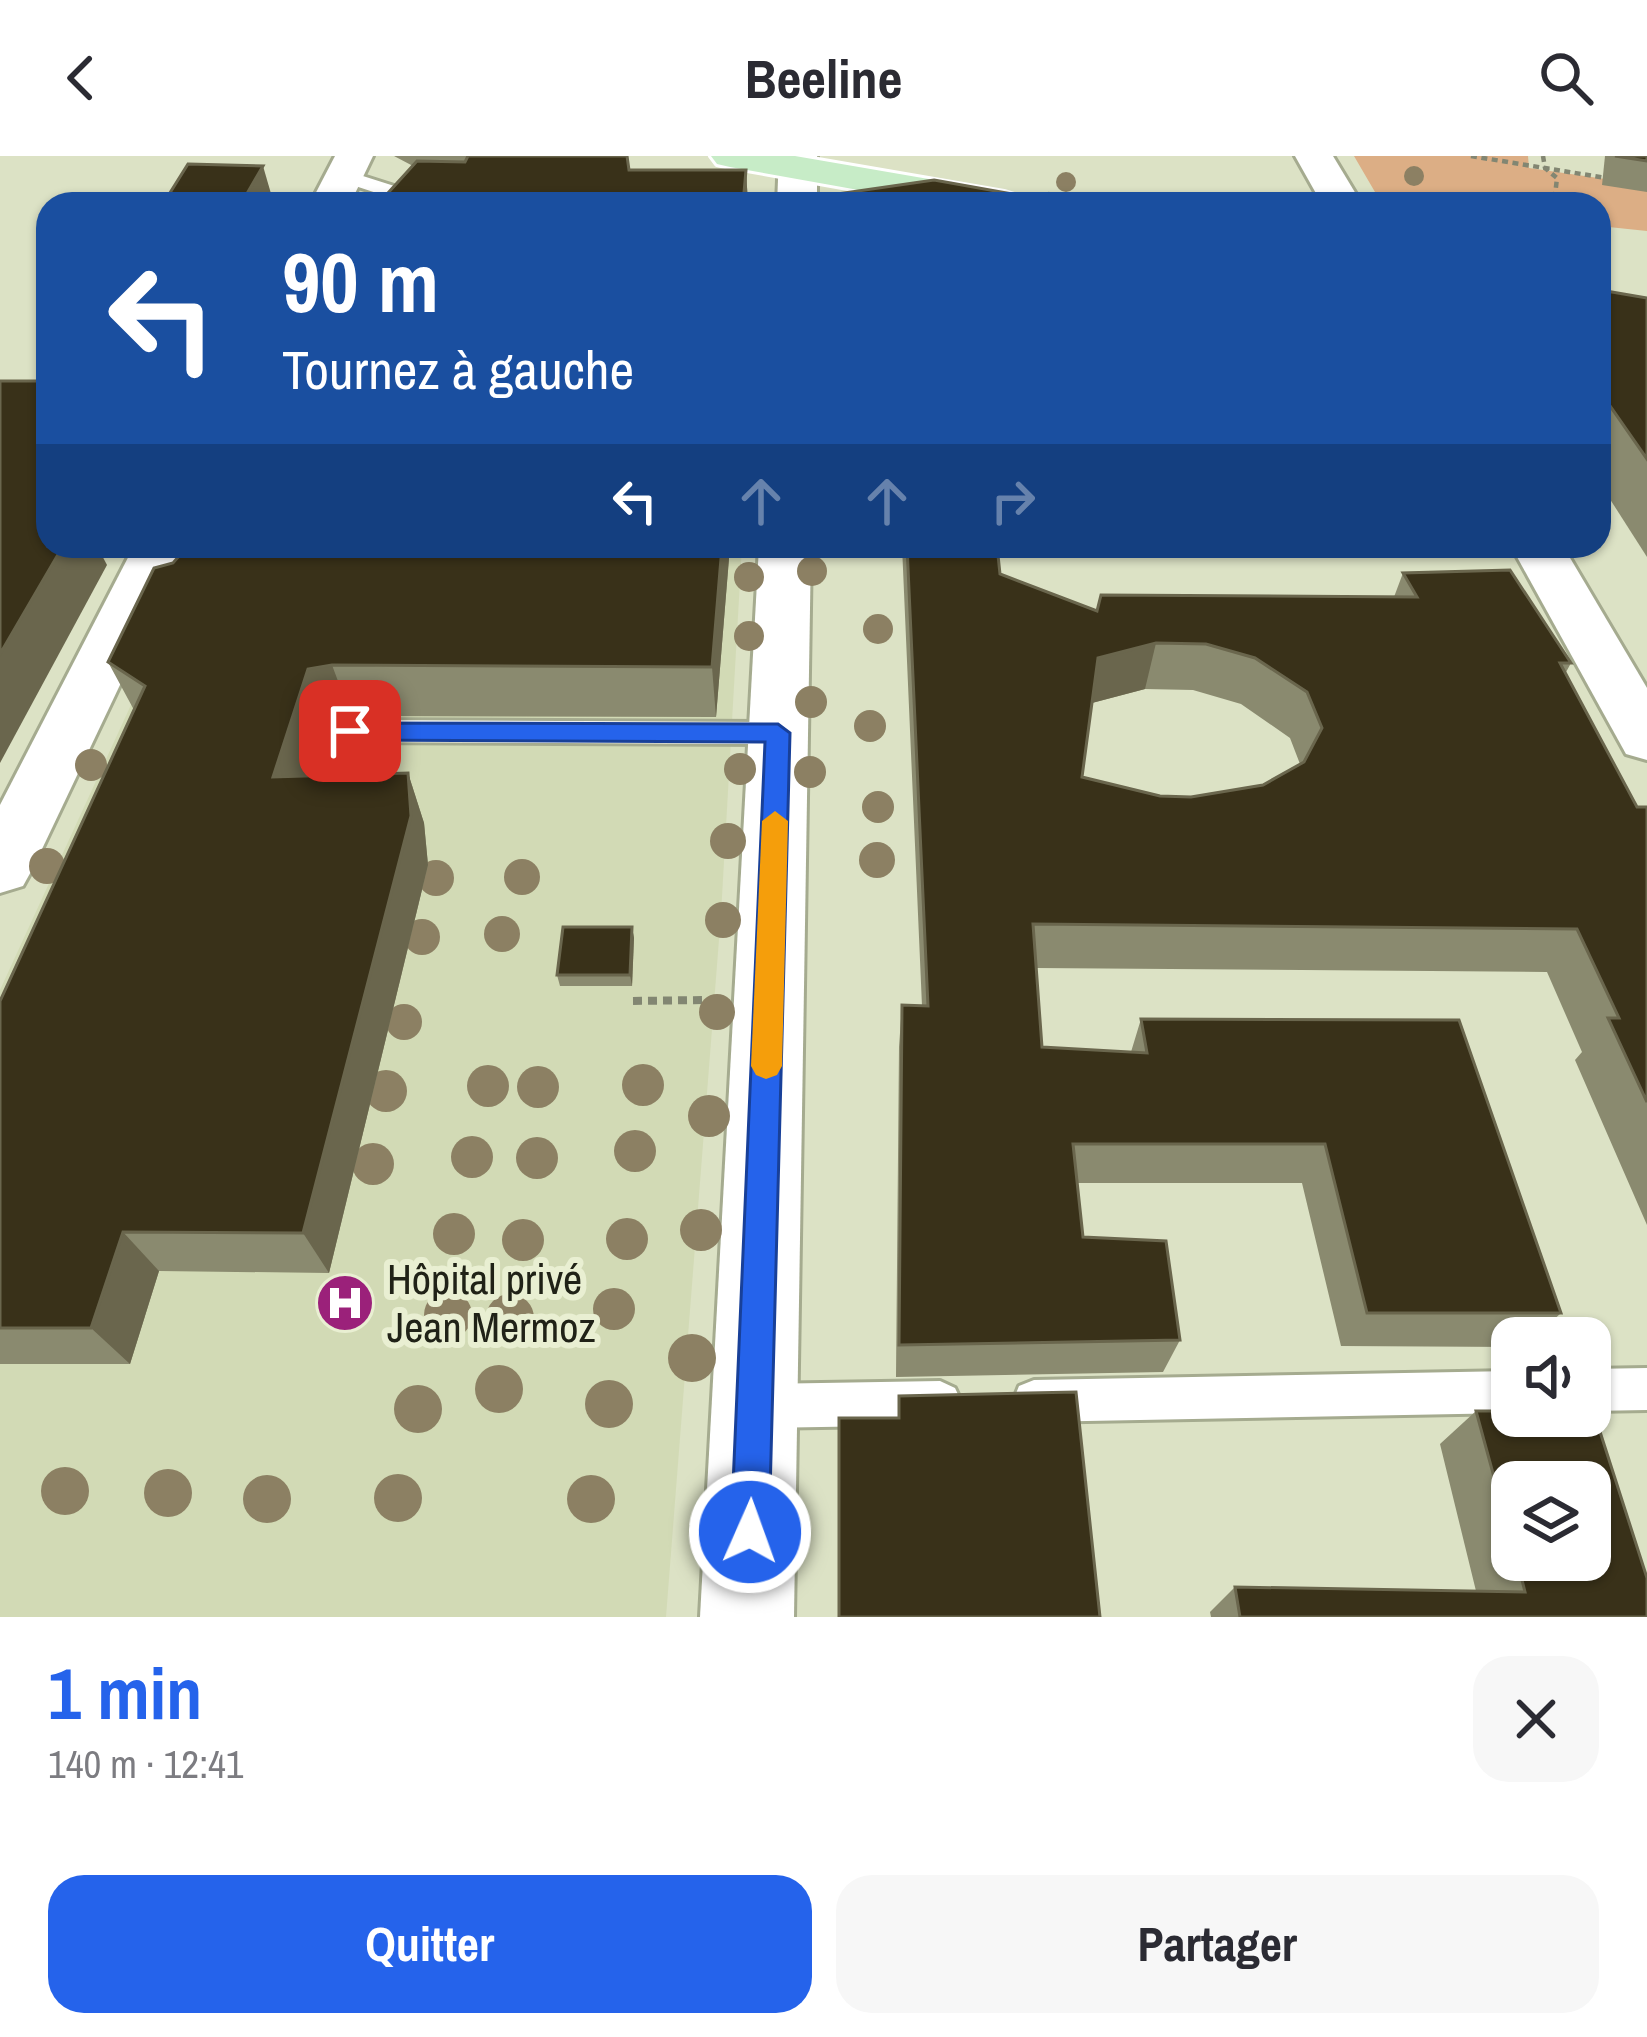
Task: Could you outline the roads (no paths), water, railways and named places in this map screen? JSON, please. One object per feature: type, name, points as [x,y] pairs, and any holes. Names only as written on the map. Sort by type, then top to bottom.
[{"type":"main road","points":[[730,156],[954,192]]},
{"type":"street","points":[[1314,156],[1335,192]]},
{"type":"street","points":[[0,868],[145,615],[157,558]]},
{"type":"street","points":[[747,1617],[784,558]]},
{"type":"street","points":[[1544,558],[1647,740]]},
{"type":"lane","points":[[355,185],[385,192]]},
{"type":"lane","points":[[350,731],[778,733]]},
{"type":"lane","points":[[1611,1390],[1647,1389]]},
{"type":"lane","points":[[754,1406],[1491,1392]]},
{"type":"place","name":"Hôpital privé Jean Mermoz","points":[[345,1303]]}]
